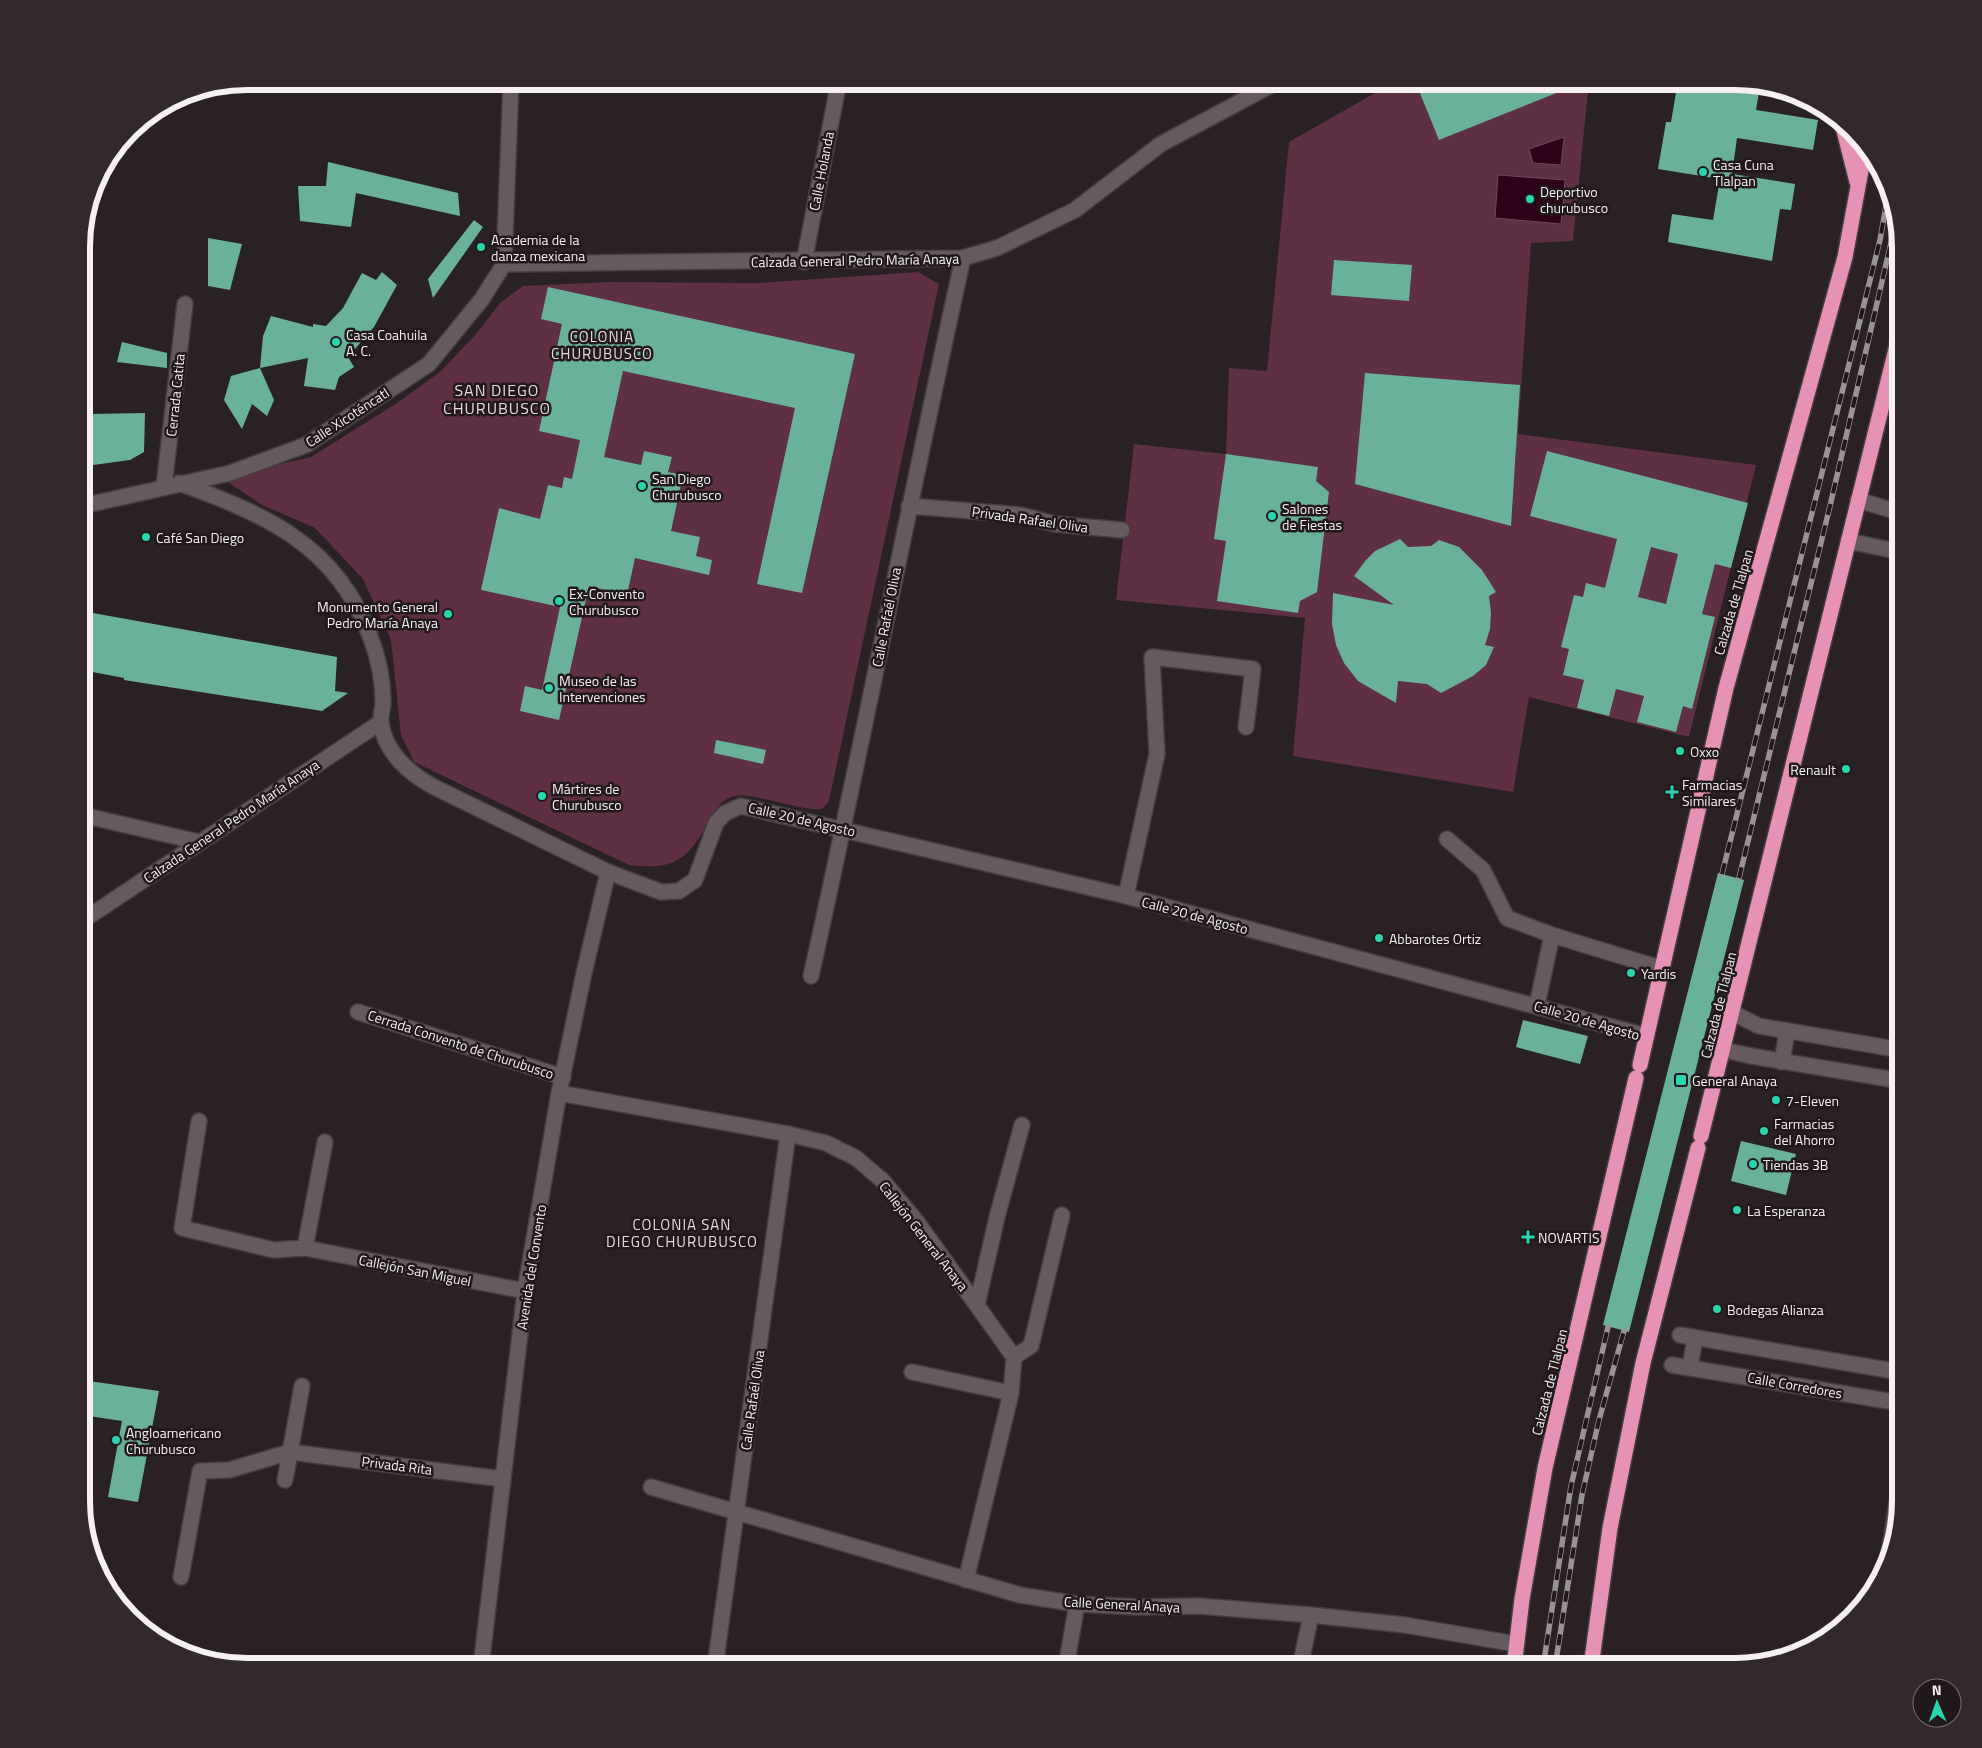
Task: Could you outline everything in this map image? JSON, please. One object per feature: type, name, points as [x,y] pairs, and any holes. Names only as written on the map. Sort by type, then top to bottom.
[{"type":"highway","points":[[1845,135],[1858,188]]},
{"type":"highway","name":"Calzada de Tlalpan","points":[[1515,1658],[1545,1468],[1663,969],[1726,688],[1845,257],[1864,157]]},
{"type":"highway","name":"Calzada de Tlalpan","points":[[1592,1658],[1610,1528],[1643,1363],[1724,1050],[1892,365]]},
{"type":"street","points":[[504,264],[511,90]]},
{"type":"street","name":"Calle Holanda","points":[[804,262],[836,90]]},
{"type":"street","name":"Calzada General Pedro María Anaya","points":[[504,264],[804,262],[963,258],[997,248],[1076,210],[1161,144],[1262,90]]},
{"type":"street","name":"Calle Rafaél Oliva","points":[[811,976],[844,829],[909,506],[963,258]]},
{"type":"street","name":"Calle Xicoténcatl","points":[[90,504],[172,484],[230,473],[306,445],[429,364],[482,299],[504,264]]},
{"type":"street","name":"Cerrada Catita","points":[[172,484],[185,304]]},
{"type":"street","name":"Calle 20 de Agosto","points":[[172,484],[228,501],[277,524],[296,536],[325,563],[353,601],[370,635],[382,690],[381,722],[399,761],[419,779],[608,872],[661,892],[679,891],[687,887],[699,874],[720,818],[731,809],[741,806],[1126,896],[1646,1036]]},
{"type":"street","points":[[1858,500],[1892,510]]},
{"type":"street","name":"Privada Rafael Oliva","points":[[909,506],[1021,515],[1055,524],[1122,530]]},
{"type":"street","points":[[1848,541],[1892,550]]},
{"type":"street","points":[[1126,896],[1157,754],[1152,657],[1253,669],[1246,727]]},
{"type":"street","name":"Calzada General Pedro María Anaya","points":[[90,915],[381,722]]},
{"type":"street","points":[[90,817],[199,842]]},
{"type":"street","points":[[1446,839],[1483,870],[1507,918],[1663,969]]},
{"type":"street","name":"Avenida del Convento","points":[[482,1658],[526,1291],[559,1094],[608,872]]},
{"type":"street","points":[[1537,1006],[1552,934]]},
{"type":"street","name":"Cerrada Convento de Churubusco","points":[[358,1012],[563,1077]]},
{"type":"street","points":[[1733,1013],[1759,1026],[1892,1049]]},
{"type":"street","points":[[1782,1062],[1788,1031]]},
{"type":"street","points":[[1724,1050],[1782,1062],[1892,1080]]},
{"type":"street","name":"Callejón General Anaya","points":[[559,1094],[788,1134],[826,1143],[849,1154],[883,1181],[917,1222],[1014,1357]]},
{"type":"street","name":"Callejón San Miguel","points":[[199,1121],[182,1228],[274,1250],[305,1248],[526,1291]]},
{"type":"street","points":[[977,1305],[997,1217],[1022,1125]]},
{"type":"street","name":"Calle Rafaél Oliva","points":[[716,1658],[788,1134]]},
{"type":"street","points":[[305,1248],[325,1142]]},
{"type":"street","points":[[966,1580],[1011,1393],[1014,1357],[1031,1346],[1062,1215]]},
{"type":"street","points":[[1690,1367],[1687,1336],[1892,1371]]},
{"type":"street","name":"Calle Corredores","points":[[1672,1365],[1892,1402]]},
{"type":"street","points":[[912,1372],[1011,1393]]},
{"type":"street","points":[[285,1480],[302,1386]]},
{"type":"street","points":[[181,1577],[200,1470],[229,1470],[290,1452]]},
{"type":"street","name":"Privada Rita","points":[[290,1452],[503,1479]]},
{"type":"street","name":"Calle General Anaya","points":[[651,1488],[1020,1595],[1077,1604],[1137,1607],[1199,1606],[1311,1615],[1405,1625],[1516,1644]]},
{"type":"street","points":[[1068,1658],[1077,1604]]},
{"type":"street","points":[[1302,1658],[1311,1615]]},
{"type":"shaded area","points":[[1380,90],[1588,90],[1573,241],[1531,243],[1518,434],[1756,465],[1689,737],[1529,697],[1513,792],[1293,756],[1305,618],[1116,600],[1134,444],[1226,454],[1229,368],[1267,371],[1289,142]]},
{"type":"shaded area","points":[[1564,137],[1561,165],[1533,163],[1529,149]]},
{"type":"shaded area","name":"Deportivo churubusco","points":[[1498,175],[1565,180],[1561,224],[1495,218]]},
{"type":"shaded area","points":[[918,272],[939,284],[829,801],[822,809],[812,809],[749,796],[731,797],[721,803],[716,809],[695,844],[687,853],[669,864],[658,866],[629,865],[414,762],[401,735],[391,640],[363,579],[315,528],[262,505],[228,482],[227,476],[311,457],[397,403],[440,372],[477,333],[500,303],[523,286],[610,282],[758,283]]},
{"type":"building","points":[[1419,90],[1564,90],[1439,140]]},
{"type":"building","name":"Casa Cuna Tlalpan","points":[[1676,90],[1745,90],[1759,92],[1756,110],[1818,120],[1813,150],[1737,138],[1732,174],[1795,184],[1791,210],[1780,209],[1772,261],[1668,242],[1672,214],[1713,220],[1720,179],[1658,169],[1666,122],[1671,122]]},
{"type":"building","points":[[328,162],[458,193],[460,216],[356,193],[351,227],[300,221],[298,186],[326,186]]},
{"type":"building","points":[[474,220],[483,227],[433,298],[428,279]]},
{"type":"building","points":[[208,238],[242,244],[230,290],[208,286]]},
{"type":"building","points":[[1334,260],[1412,265],[1409,301],[1331,295]]},
{"type":"building","name":"Casa Coahuila A. C.","points":[[382,272],[397,285],[374,327],[348,357],[354,367],[339,377],[335,390],[304,386],[308,358],[260,368],[263,336],[271,316],[313,327],[313,324],[326,326],[343,308],[362,273],[376,280]]},
{"type":"building","points":[[548,287],[855,354],[802,593],[757,584],[795,408],[623,371],[604,457],[641,465],[644,451],[672,457],[668,472],[683,475],[671,531],[700,537],[696,556],[712,560],[709,575],[635,558],[627,595],[589,586],[559,720],[520,711],[525,686],[542,690],[560,607],[481,590],[499,508],[540,519],[548,485],[562,488],[564,477],[572,479],[580,440],[539,431],[562,324],[541,319]]},
{"type":"building","points":[[122,342],[167,353],[167,368],[117,362]]},
{"type":"building","points":[[260,368],[274,400],[267,416],[252,404],[242,429],[224,400],[231,376]]},
{"type":"building","points":[[1365,373],[1520,385],[1511,526],[1355,484]]},
{"type":"building","points":[[145,413],[144,452],[130,460],[90,465],[91,414]]},
{"type":"building","points":[[1547,451],[1748,503],[1731,568],[1715,564],[1702,614],[1715,617],[1692,709],[1683,706],[1676,732],[1637,722],[1644,696],[1616,689],[1609,716],[1577,708],[1584,680],[1563,675],[1569,649],[1561,647],[1574,595],[1583,597],[1586,583],[1605,588],[1617,539],[1530,516]],"holes":[[[1651,547],[1678,554],[1666,604],[1638,597]]]},
{"type":"building","name":"Salones de Fiestas","points":[[1226,454],[1318,467],[1316,481],[1329,492],[1317,592],[1300,601],[1298,613],[1217,601],[1226,541],[1214,539]]},
{"type":"building","points":[[1400,539],[1408,547],[1431,546],[1439,540],[1459,547],[1482,570],[1496,592],[1489,596],[1490,629],[1485,645],[1494,647],[1486,665],[1473,676],[1441,693],[1427,684],[1398,681],[1396,703],[1358,681],[1344,663],[1336,645],[1332,624],[1333,593],[1394,605],[1354,576],[1375,551]]},
{"type":"building","points":[[90,612],[337,657],[335,691],[348,693],[322,711],[124,680],[124,678],[90,672]]},
{"type":"building","points":[[716,740],[766,750],[763,764],[714,753]]},
{"type":"building","points":[[1718,873],[1744,880],[1629,1332],[1603,1325]]},
{"type":"building","points":[[1523,1020],[1588,1036],[1580,1064],[1516,1047]]},
{"type":"building","points":[[1741,1141],[1796,1154],[1786,1195],[1731,1181]]},
{"type":"building","name":"Angloamericano Churubusco","points":[[90,1381],[159,1391],[138,1502],[108,1497],[122,1421],[90,1416]]},
{"type":"railway","points":[[1722,874],[1880,240],[1886,205]]},
{"type":"railway","points":[[1739,878],[1830,506],[1892,238]]},
{"type":"railway","points":[[1544,1658],[1571,1486],[1608,1327]]},
{"type":"railway","points":[[1556,1658],[1582,1495],[1599,1420],[1624,1331]]},
{"type":"place","name":"Casa Cuna Tlalpan","points":[[1703,172]]},
{"type":"place","name":"Deportivo churubusco","points":[[1530,199]]},
{"type":"place","name":"Academia de la danza mexicana","points":[[481,247]]},
{"type":"place","name":"Casa Coahuila A. C.","points":[[336,342]]},
{"type":"place","name":"San Diego Churubusco","points":[[642,486]]},
{"type":"place","name":"Salones de Fiestas","points":[[1272,516]]},
{"type":"place","name":"Café San Diego","points":[[146,537]]},
{"type":"place","name":"Ex-Convento Churubusco","points":[[559,601]]},
{"type":"place","name":"Monumento General Pedro María Anaya","points":[[448,614]]},
{"type":"place","name":"Museo de las Intervenciones","points":[[549,688]]},
{"type":"place","name":"Oxxo","points":[[1680,751]]},
{"type":"place","name":"Renault","points":[[1846,769]]},
{"type":"place","name":"Farmacias Similares","points":[[1672,792]]},
{"type":"place","name":"Mártires de Churubusco","points":[[542,796]]},
{"type":"place","name":"Abbarotes Ortiz","points":[[1379,938]]},
{"type":"place","name":"Yardis","points":[[1631,973]]},
{"type":"place","name":"General Anaya","points":[[1681,1080]]},
{"type":"place","name":"7-Eleven","points":[[1776,1100]]},
{"type":"place","name":"Farmacias del Ahorro","points":[[1764,1131]]},
{"type":"place","name":"Tiendas 3B","points":[[1753,1164]]},
{"type":"place","name":"La Esperanza","points":[[1737,1210]]},
{"type":"place","name":"NOVARTIS","points":[[1528,1237]]},
{"type":"place","name":"Bodegas Alianza","points":[[1717,1309]]},
{"type":"place","name":"Angloamericano Churubusco","points":[[116,1440]]},
{"type":"district","name":"COLONIA CHURUBUSCO","points":[[602,344]]},
{"type":"district","name":"SAN DIEGO CHURUBUSCO","points":[[497,399]]},
{"type":"district","name":"COLONIA SAN DIEGO CHURUBUSCO","points":[[682,1232]]}]
